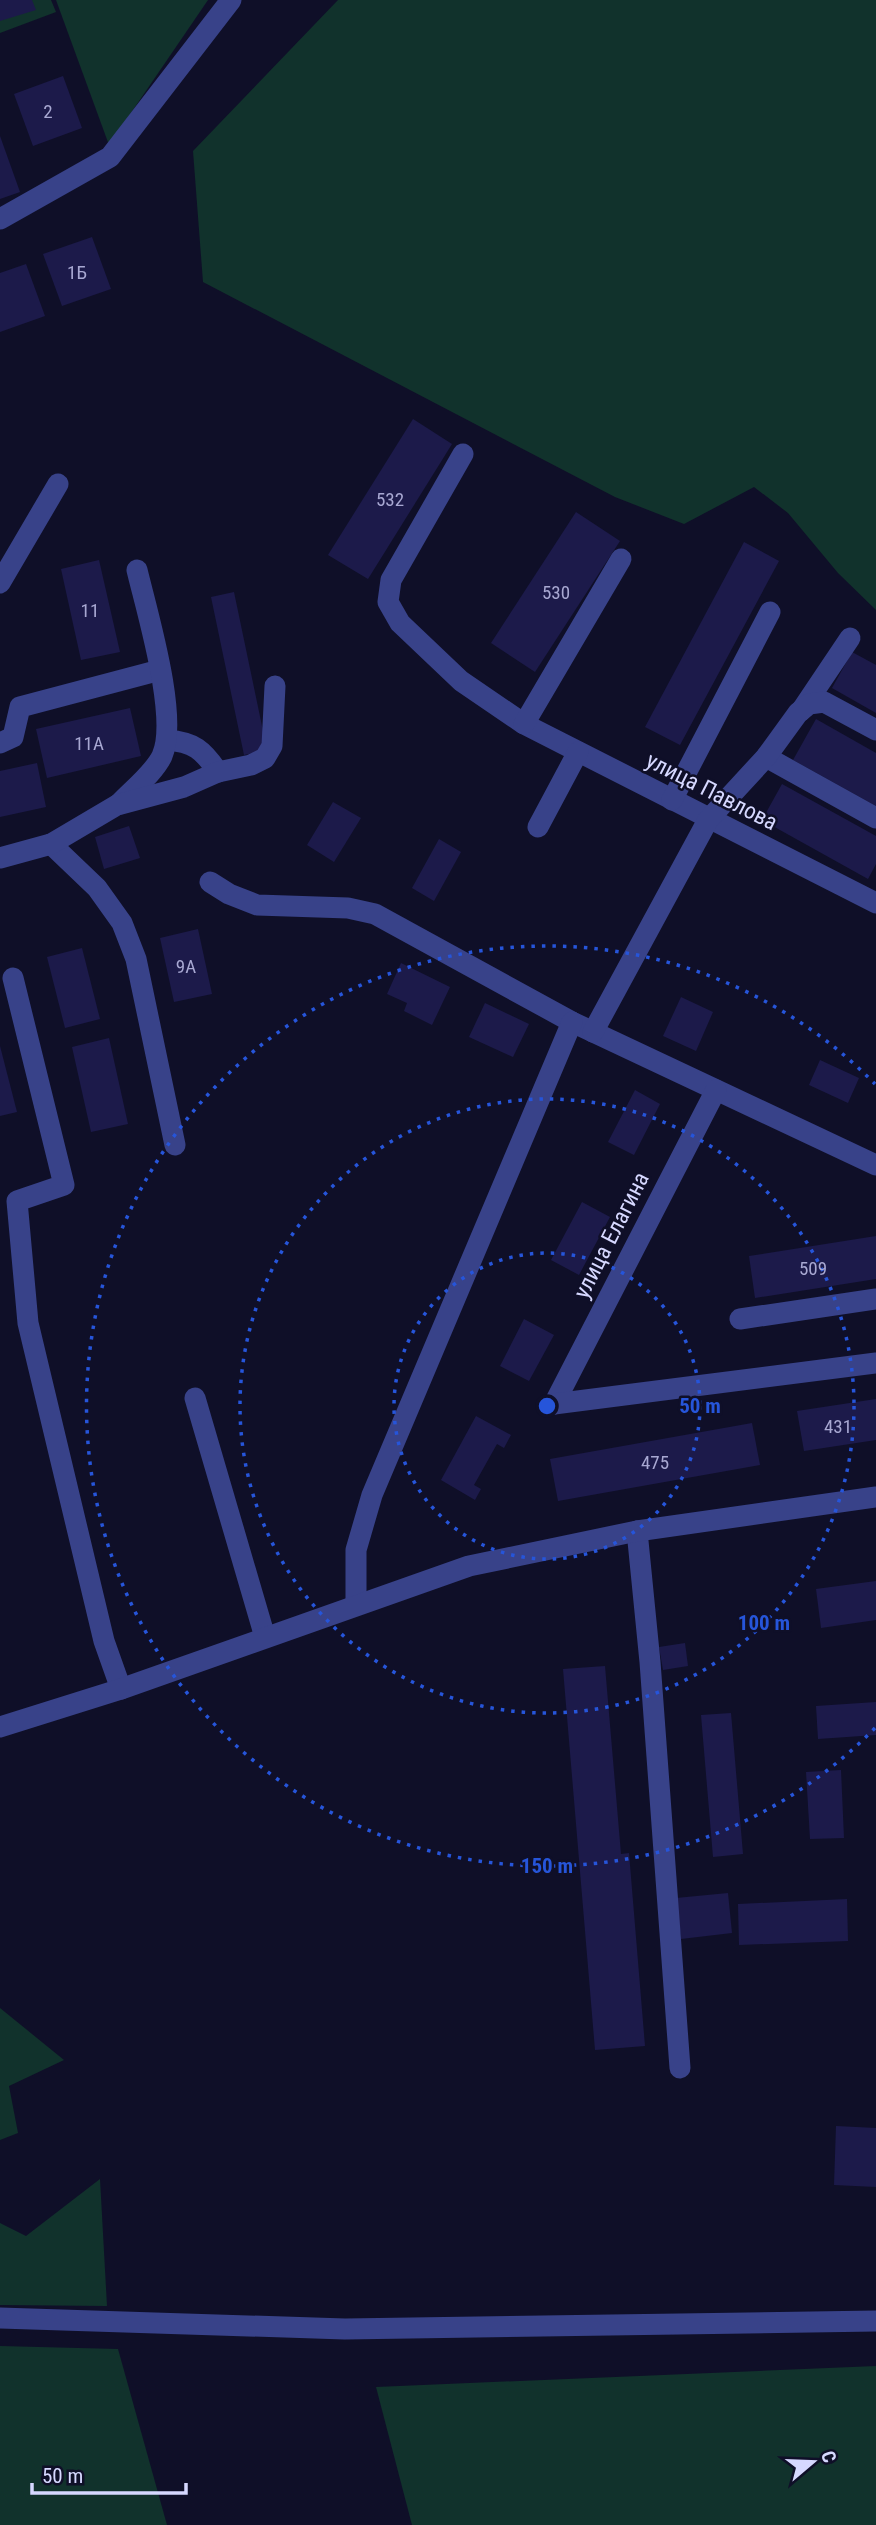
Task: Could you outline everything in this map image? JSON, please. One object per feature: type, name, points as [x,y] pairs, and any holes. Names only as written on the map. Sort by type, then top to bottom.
[{"type":"street","points":[[0,219],[110,157],[231,0]]},
{"type":"street","name":"улица Павлова","points":[[463,454],[391,580],[388,602],[400,623],[461,681],[524,724],[708,820],[876,903]]},
{"type":"street","points":[[0,583],[58,484]]},
{"type":"street","points":[[524,724],[621,559]]},
{"type":"street","points":[[117,805],[161,759],[167,740],[160,670],[137,570]]},
{"type":"street","points":[[672,800],[770,611]]},
{"type":"street","points":[[593,1032],[708,820],[766,757],[850,638]]},
{"type":"street","points":[[0,743],[13,737],[20,707],[160,670]]},
{"type":"street","points":[[0,858],[51,844],[117,805],[184,787],[218,772],[251,765],[265,758],[272,747],[275,686]]},
{"type":"street","points":[[801,711],[809,704],[824,702],[876,730]]},
{"type":"street","points":[[167,740],[187,742],[203,750],[218,772]]},
{"type":"street","points":[[538,827],[578,752]]},
{"type":"street","points":[[766,757],[876,818]]},
{"type":"street","points":[[51,844],[97,888],[122,923],[136,959],[176,1145]]},
{"type":"street","points":[[210,882],[229,894],[257,905],[348,908],[375,914],[572,1022],[876,1165]]},
{"type":"street","points":[[13,978],[64,1185],[17,1201],[28,1323],[104,1641],[121,1689]]},
{"type":"street","points":[[356,1605],[355,1550],[372,1495],[572,1022]]},
{"type":"street","name":"улица Елагина","points":[[716,1090],[554,1404],[876,1363]]},
{"type":"street","points":[[740,1319],[876,1299]]},
{"type":"street","points":[[195,1398],[265,1637]]},
{"type":"street","points":[[0,1727],[121,1689],[469,1566],[637,1531],[876,1497]]},
{"type":"street","points":[[637,1531],[650,1662],[680,2068]]},
{"type":"street","points":[[0,2318],[345,2329],[876,2320]]},
{"type":"green space","points":[[0,0],[51,0],[56,12],[0,33]]},
{"type":"green space","points":[[56,0],[208,0],[109,145]]},
{"type":"green space","points":[[338,0],[876,0],[876,610],[838,573],[788,513],[754,487],[684,524],[615,497],[203,282],[193,151]]},
{"type":"green space","points":[[0,2008],[64,2060],[9,2086],[18,2133],[0,2140]]},
{"type":"green space","points":[[100,2179],[107,2306],[0,2305],[0,2223],[26,2236]]},
{"type":"green space","points":[[0,2346],[118,2349],[167,2525],[0,2525]]},
{"type":"green space","points":[[876,2366],[876,2525],[412,2525],[376,2387]]},
{"type":"building","points":[[0,0],[32,0],[36,10],[0,21]]},
{"type":"building","points":[[63,76],[82,128],[33,146],[14,94]]},
{"type":"building","points":[[0,136],[20,192],[0,199]]},
{"type":"building","points":[[92,237],[111,289],[62,306],[43,254]]},
{"type":"building","points":[[26,264],[45,316],[0,332],[0,273]]},
{"type":"building","points":[[413,419],[452,444],[368,579],[328,555]]},
{"type":"building","points":[[576,512],[620,541],[535,672],[491,643]]},
{"type":"building","points":[[744,542],[779,561],[680,745],[645,727]]},
{"type":"building","points":[[99,560],[120,652],[81,660],[61,569]]},
{"type":"building","points":[[234,592],[267,750],[244,755],[211,597]]},
{"type":"building","points":[[852,652],[876,665],[876,713],[832,688]]},
{"type":"building","points":[[130,708],[141,756],[47,778],[36,729]]},
{"type":"building","points":[[816,719],[876,753],[876,806],[793,760]]},
{"type":"building","points":[[37,763],[46,807],[0,817],[0,771]]},
{"type":"building","points":[[782,784],[876,836],[876,864],[868,879],[762,820]]},
{"type":"building","points":[[333,802],[361,818],[334,862],[307,845]]},
{"type":"building","points":[[129,826],[140,858],[104,869],[95,837]]},
{"type":"building","points":[[439,839],[461,852],[434,901],[412,888]]},
{"type":"building","points":[[198,929],[212,994],[174,1002],[160,938]]},
{"type":"building","points":[[82,948],[100,1019],[65,1028],[47,957]]},
{"type":"building","points":[[401,963],[450,987],[432,1025],[404,1011],[407,1003],[387,994]]},
{"type":"building","points":[[681,997],[713,1012],[696,1051],[663,1036]]},
{"type":"building","points":[[485,1003],[529,1024],[513,1057],[469,1037]]},
{"type":"building","points":[[109,1038],[128,1124],[91,1132],[72,1047]]},
{"type":"building","points":[[0,1046],[17,1112],[0,1116]]},
{"type":"building","points":[[820,1060],[859,1078],[848,1103],[809,1085]]},
{"type":"building","points":[[635,1090],[660,1104],[634,1155],[608,1142]]},
{"type":"building","points":[[582,1202],[610,1217],[579,1275],[551,1260]]},
{"type":"building","points":[[876,1236],[876,1279],[755,1298],[749,1256]]},
{"type":"building","points":[[524,1319],[554,1335],[529,1381],[500,1366]]},
{"type":"building","points":[[876,1399],[876,1440],[804,1451],[797,1411]]},
{"type":"building","points":[[476,1416],[511,1435],[504,1448],[497,1444],[474,1485],[481,1489],[475,1500],[441,1480]]},
{"type":"building","points":[[752,1423],[760,1465],[558,1501],[550,1459]]},
{"type":"building","points":[[876,1581],[876,1620],[821,1628],[816,1589]]},
{"type":"building","points":[[685,1643],[688,1666],[663,1670],[659,1647]]},
{"type":"building","points":[[605,1666],[621,1854],[629,1853],[645,2046],[595,2050],[563,1669]]},
{"type":"building","points":[[876,1702],[876,1735],[818,1739],[816,1706]]},
{"type":"building","points":[[731,1713],[743,1854],[713,1857],[701,1715]]},
{"type":"building","points":[[841,1770],[844,1838],[810,1839],[806,1772]]},
{"type":"building","points":[[728,1893],[732,1933],[681,1939],[676,1898]]},
{"type":"building","points":[[847,1899],[848,1941],[739,1945],[738,1904]]},
{"type":"building","points":[[836,2126],[876,2128],[876,2187],[834,2185]]}]
